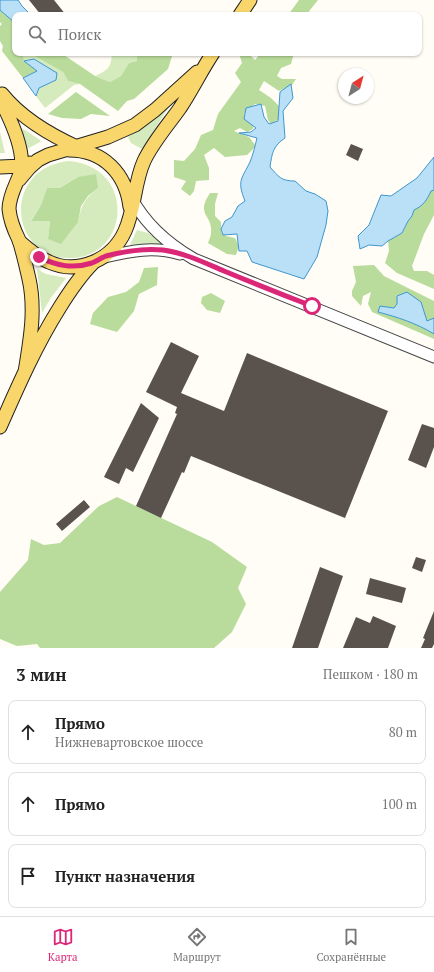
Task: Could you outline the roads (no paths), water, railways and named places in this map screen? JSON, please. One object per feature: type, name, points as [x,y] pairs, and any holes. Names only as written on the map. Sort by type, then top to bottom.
[{"type":"main road","points":[[242,12],[250,0]]},
{"type":"main road","points":[[0,427],[48,325],[83,273],[113,249],[120,240],[134,203],[138,177],[145,159],[181,107],[211,56]]},
{"type":"main road","points":[[15,185],[30,167],[48,154],[108,137],[135,125],[155,110],[204,66]]},
{"type":"main road","points":[[0,92],[6,100],[38,127],[93,154],[112,167],[120,176],[125,186],[130,208],[129,219]]},
{"type":"main road","points":[[0,99],[15,133],[22,166],[9,208],[29,280],[32,309],[31,333],[25,372]]},
{"type":"main road","points":[[59,151],[71,150],[93,154]]},
{"type":"main road","points":[[0,168],[22,166],[38,160]]},
{"type":"main road","points":[[0,214],[16,235],[39,257],[60,266],[72,267],[83,266],[99,259]]},
{"type":"street","points":[[125,186],[134,203],[152,228],[176,248],[194,258],[434,357]]},
{"type":"street","points":[[99,259],[132,250],[146,249],[164,250],[194,258]]},
{"type":"water","points":[[0,0],[18,0],[28,12],[12,12],[12,20],[0,10]]},
{"type":"water","points":[[34,59],[57,73],[56,80],[39,88],[36,96],[23,78],[37,71],[24,61]]},
{"type":"water","points":[[291,84],[293,98],[283,111],[285,138],[274,150],[270,167],[281,178],[295,181],[306,191],[315,194],[326,201],[328,211],[326,225],[317,257],[304,279],[252,262],[247,251],[239,251],[237,234],[223,235],[221,229],[225,221],[232,217],[238,206],[245,201],[241,189],[241,181],[251,159],[257,138],[239,133],[251,132],[256,128],[244,119],[246,108],[261,104],[264,117],[269,124],[278,121],[280,92]]},
{"type":"water","points":[[434,157],[434,190],[431,191],[422,205],[414,210],[402,233],[382,246],[369,245],[360,249],[358,236],[369,225],[381,195],[391,196],[417,178]]},
{"type":"water","points":[[407,292],[421,302],[427,321],[434,318],[434,334],[406,321],[378,312],[380,306],[394,308],[397,304],[397,296]]}]
